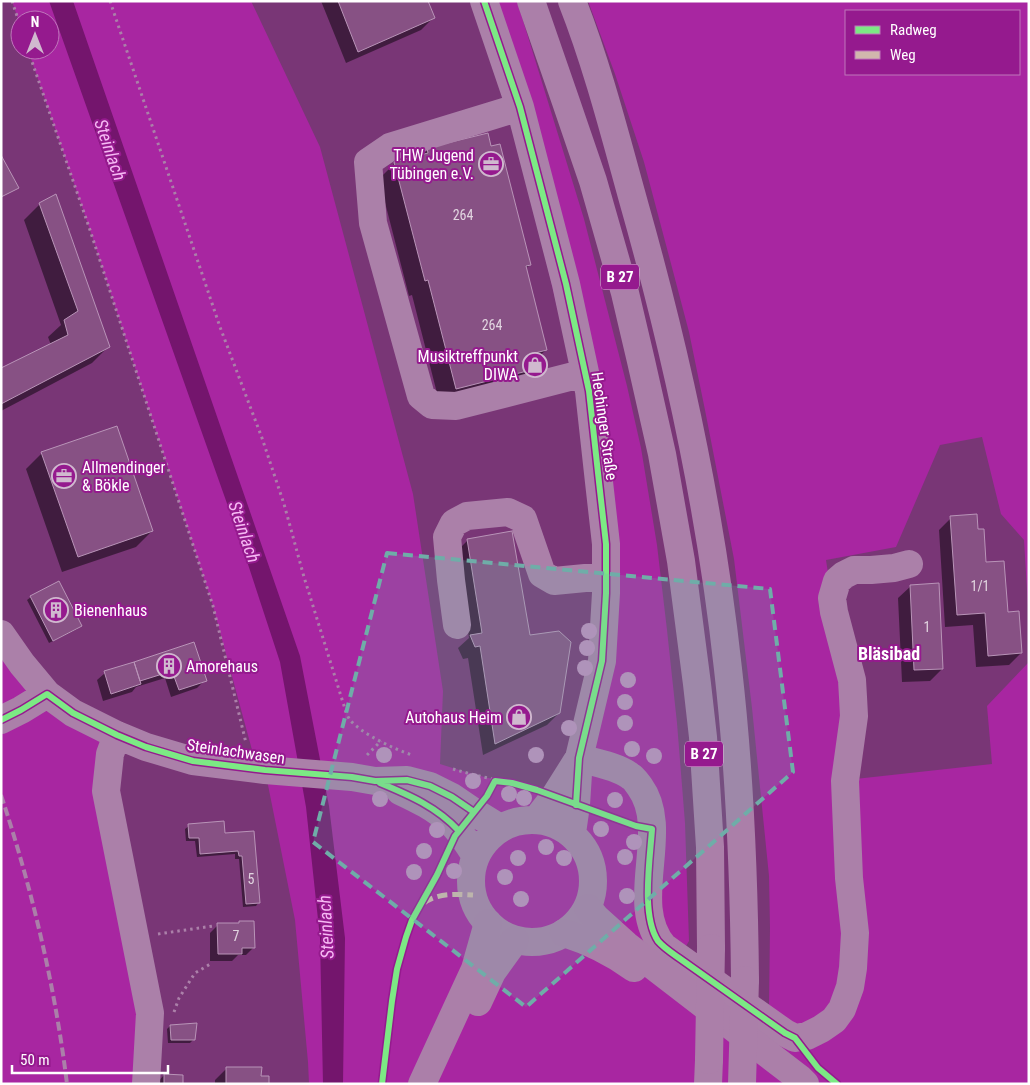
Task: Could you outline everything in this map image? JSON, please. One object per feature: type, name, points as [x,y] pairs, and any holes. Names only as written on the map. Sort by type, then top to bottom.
[{"type":"highway","name":"B 27","points":[[530,1],[593,181],[624,293],[662,454],[681,561],[701,720],[707,792],[710,847],[711,948],[709,1072]]},
{"type":"highway","name":"B 27","points":[[572,1],[599,80],[641,229],[670,342],[687,416],[714,561],[734,725],[742,833],[745,980],[742,1084]]},
{"type":"highway","points":[[588,908],[596,918],[626,945],[768,1053],[805,1084]]},
{"type":"highway","points":[[422,1084],[475,968],[488,923]]},
{"type":"highway","points":[[564,934],[584,940],[627,963],[702,1017],[784,1084]]},
{"type":"highway","points":[[438,1084],[492,972],[515,940]]},
{"type":"street","name":"Hechinger Straße","points":[[484,1],[520,107],[566,284],[589,391],[606,544],[602,661],[580,758],[566,800],[572,833]]},
{"type":"street","points":[[520,107],[390,147],[368,162],[373,223],[421,396],[432,405],[456,406],[585,373]]},
{"type":"street","points":[[457,624],[447,537],[454,523],[467,516],[508,512],[523,518],[542,574],[554,581],[606,576]]},
{"type":"street","points":[[580,758],[621,770],[631,776],[645,793],[649,804],[652,829],[648,896],[649,912],[654,932],[664,947],[785,1033],[795,1038],[807,1036],[821,1029],[834,1020],[842,1008],[850,987],[855,934],[845,780],[854,716],[852,680],[832,598],[837,581],[854,570],[886,569],[909,564]]},
{"type":"street","name":"Steinlachwasen","points":[[1,634],[22,664],[47,694],[73,713],[146,747],[192,761],[265,770],[364,772],[407,780],[430,786],[452,796],[500,828]]},
{"type":"street","points":[[1,720],[47,694]]},
{"type":"street","points":[[117,735],[110,754],[106,791],[150,1013],[146,1084]]},
{"type":"street","name":"Steinlachwasen","points":[[364,772],[413,797],[450,822],[459,831],[476,856]]},
{"type":"street","points":[[537,820],[566,800]]},
{"type":"street","points":[[537,820],[561,826],[572,833],[585,849],[593,868],[594,888],[588,908],[578,922],[564,934],[540,942],[515,940],[500,933],[488,923],[478,910],[472,895],[471,875],[476,856],[490,836],[500,828],[518,821],[537,820]]},
{"type":"path","points":[[110,1],[220,327],[262,438],[284,504],[344,709],[350,719],[360,728],[381,741],[364,772]]},
{"type":"path","points":[[31,60],[213,606],[246,745]]},
{"type":"path","points":[[495,780],[512,783],[566,800],[636,826],[652,829]]},
{"type":"path","points":[[420,906],[459,831]]},
{"type":"path","points":[[135,938],[213,926]]},
{"type":"path","points":[[173,1015],[179,998],[195,973],[212,963]]},
{"type":"highlighted area","points":[[387,553],[770,589],[793,772],[526,1007],[313,842]]},
{"type":"shaded area","points":[[12,1],[251,1],[320,147],[413,494],[443,691],[440,764],[555,796],[602,661],[599,482],[484,1],[517,1],[584,219],[641,448],[657,545],[667,630],[685,823],[689,941],[679,958],[770,1022],[769,876],[752,708],[734,559],[689,332],[644,162],[615,74],[588,1],[1029,1],[1029,623],[1024,540],[1001,514],[982,437],[940,445],[896,547],[826,560],[834,612],[846,780],[992,764],[987,706],[1029,662],[1029,1084],[309,1084],[295,920],[265,770],[256,750],[252,750],[213,606],[90,230],[31,60],[60,60],[60,10],[15,10]]},
{"type":"shaded area","points":[[1,634],[22,664],[117,735],[110,754],[146,1084],[1,1084]]},
{"type":"water","name":"Steinlach","points":[[49,1],[73,1],[300,656],[329,806],[345,938],[343,1084],[323,1084],[320,938],[306,807],[280,662],[241,543],[60,32],[60,10],[52,10]]},
{"type":"building","points":[[338,1],[428,1],[435,18],[358,52]]},
{"type":"building","points":[[488,133],[491,146],[500,144],[531,265],[526,266],[547,350],[535,353],[539,368],[456,389],[428,280],[425,281],[394,162],[428,153],[427,148]]},
{"type":"building","points":[[1,155],[19,188],[1,197]]},
{"type":"building","points":[[56,194],[110,347],[1,404],[1,368],[68,335],[64,320],[78,311],[39,203]]},
{"type":"building","points":[[117,426],[153,531],[78,557],[41,452]]},
{"type":"building","points":[[977,514],[978,529],[984,529],[986,562],[1004,561],[1008,612],[1019,611],[1022,653],[988,656],[985,613],[957,615],[950,516]]},
{"type":"building","points":[[512,531],[530,635],[559,631],[571,642],[560,713],[495,744],[480,646],[475,647],[470,635],[482,633],[467,539]]},
{"type":"building","name":"Bienenhaus","points":[[59,581],[82,626],[53,641],[30,596]]},
{"type":"building","points":[[939,583],[943,669],[914,670],[910,585]]},
{"type":"building","name":"Amorehaus","points":[[194,642],[207,681],[179,690],[172,671],[140,681],[134,662]]},
{"type":"building","points":[[134,662],[141,684],[111,694],[104,671]]},
{"type":"building","points":[[224,821],[225,833],[254,831],[260,903],[246,904],[242,856],[239,856],[238,851],[200,854],[199,838],[189,838],[188,824]]},
{"type":"building","points":[[239,921],[254,921],[255,948],[242,948],[242,954],[218,954],[217,923],[239,923]]},
{"type":"building","points":[[197,1023],[195,1040],[171,1040],[170,1025]]},
{"type":"building","points":[[226,1067],[262,1067],[261,1076],[269,1076],[269,1084],[226,1084]]},
{"type":"building","points":[[164,1074],[183,1075],[183,1084],[164,1084]]},
{"type":"railway","points":[[1,795],[23,866],[41,938],[56,1011],[67,1084]]},
{"type":"marked path","points":[[424,903],[435,897],[453,894],[473,895]]},
{"type":"cycle path","points":[[484,1],[520,107],[566,284],[589,391],[606,544],[606,593],[602,661],[579,758],[576,805]]},
{"type":"cycle path","points":[[1,720],[47,694],[73,713],[117,735],[146,747],[193,761],[375,781],[407,780],[430,786],[452,797],[474,812]]},
{"type":"cycle path","points":[[382,1084],[397,969],[412,920],[437,875],[455,836],[487,796],[495,781],[512,783],[537,790],[636,826],[652,829],[648,902],[653,930],[658,941],[665,948],[785,1033],[795,1038],[818,1068],[837,1084]]},
{"type":"cycle path","points":[[380,783],[432,808],[459,831]]},
{"type":"place","name":"THW Jugend Tübingen e.V.","points":[[491,164]]},
{"type":"place","name":"Musiktreffpunkt DIWA","points":[[535,365]]},
{"type":"place","name":"Allmendinger & Bökle","points":[[64,476]]},
{"type":"place","name":"Bienenhaus","points":[[56,610]]},
{"type":"place","name":"Amorehaus","points":[[169,666]]},
{"type":"place","name":"Autohaus Heim","points":[[519,717]]},
{"type":"district","name":"Bläsibad","points":[[889,654]]}]
